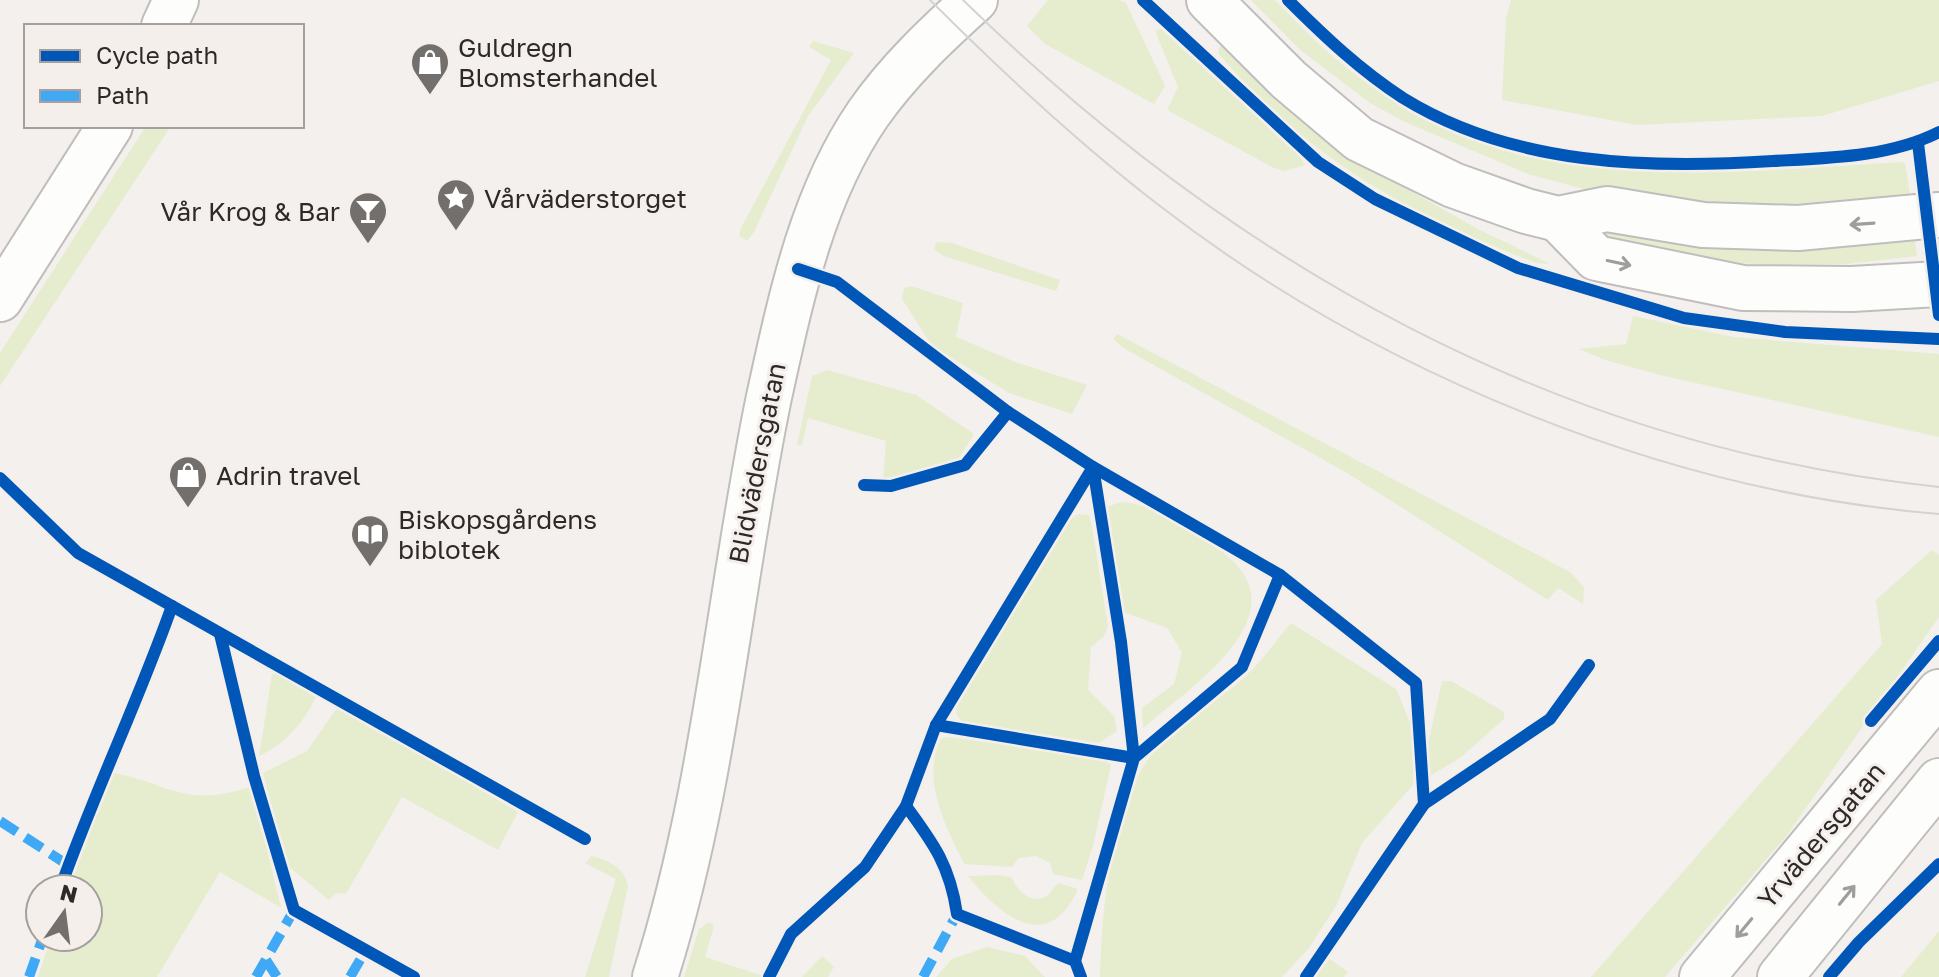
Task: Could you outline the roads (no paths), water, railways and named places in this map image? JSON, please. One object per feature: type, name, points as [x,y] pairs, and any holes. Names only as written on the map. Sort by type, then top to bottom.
[{"type":"street","points":[[165,24],[176,0]]},
{"type":"street","name":"Blidvädersgatan","points":[[655,977],[682,888],[756,461],[798,269],[839,169],[867,116],[906,65],[975,0]]},
{"type":"street","points":[[1209,0],[1289,80],[1359,139],[1453,185],[1558,219],[1596,258],[1743,288],[1852,289],[1939,284]]},
{"type":"street","points":[[0,299],[109,128]]},
{"type":"street","points":[[1558,219],[1607,209],[1703,225],[1798,228],[1939,215]]},
{"type":"street","name":"Yrvädersgatan","points":[[1702,977],[1939,692]]},
{"type":"street","points":[[1780,977],[1939,781]]},
{"type":"tram line","points":[[930,0],[1042,107],[1160,206],[1244,266],[1334,321],[1429,371],[1528,414],[1630,451],[1732,480],[1836,501],[1939,514]]},
{"type":"tram line","points":[[963,0],[1067,95],[1176,182],[1290,260],[1410,328],[1534,385],[1664,431],[1799,465],[1939,487]]},
{"type":"place","name":"Guldregn Blomsterhandel","points":[[430,96]]},
{"type":"place","name":"Vårväderstorget","points":[[456,232]]},
{"type":"place","name":"Vår Krog & Bar","points":[[368,245]]},
{"type":"place","name":"Adrin travel","points":[[188,509]]},
{"type":"place","name":"Biskopsgårdens biblotek","points":[[370,568]]}]
